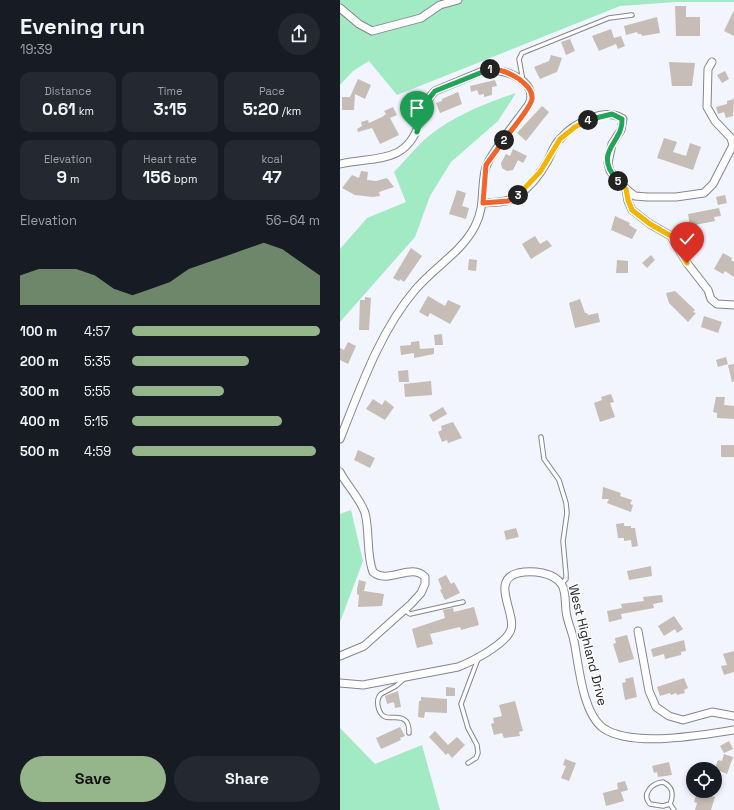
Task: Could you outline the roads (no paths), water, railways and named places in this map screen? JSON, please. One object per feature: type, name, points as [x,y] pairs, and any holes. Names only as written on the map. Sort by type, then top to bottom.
[{"type":"street","points":[[340,8],[359,24],[372,31],[421,18],[440,5],[458,0]]},
{"type":"street","points":[[483,203],[508,201],[516,197],[540,172],[554,146],[563,135],[586,121],[612,114],[622,119],[623,124],[612,144],[608,163],[610,171],[626,189],[635,196],[676,197],[704,193],[713,184],[733,145],[731,138],[715,122],[707,107],[708,69],[712,62]]},
{"type":"street","points":[[340,164],[379,159],[390,156],[408,145],[417,132],[427,101],[435,91],[491,69],[506,72],[523,82],[530,89],[532,99],[486,165],[483,203],[480,216],[468,237],[415,289],[396,317],[368,370],[340,439]]},
{"type":"street","points":[[626,189],[632,210],[650,224],[671,236],[687,263],[708,290],[711,299],[717,304],[734,305]]},
{"type":"street","points":[[340,472],[343,484],[364,511],[368,531],[369,564],[373,572],[383,577],[414,571],[421,572],[425,577],[425,584],[421,593],[404,610],[364,646],[340,656]]},
{"type":"street","name":"West Highland Drive","points":[[340,683],[363,685],[458,667],[479,656],[501,642],[511,631],[512,620],[504,591],[507,580],[512,575],[518,573],[542,573],[555,577],[564,589],[566,612],[574,639],[586,698],[593,715],[603,728],[620,735],[638,738],[672,738],[734,730]]},
{"type":"street","points":[[638,631],[649,691],[656,707],[669,716],[683,720],[712,712],[734,716]]},
{"type":"lane","points":[[523,82],[519,59],[522,53],[609,18],[632,16]]},
{"type":"lane","points":[[541,437],[544,459],[560,480],[566,502],[567,514],[563,541],[566,579],[561,584]]},
{"type":"lane","points":[[404,610],[410,614],[463,602]]},
{"type":"lane","points":[[468,764],[476,758],[478,753],[477,745],[468,728],[461,704],[479,656]]},
{"type":"lane","points":[[406,677],[396,686],[381,694],[378,703],[380,712],[385,717],[404,720],[407,722],[409,733]]},
{"type":"lane","points":[[663,782],[669,785],[673,797],[670,804],[663,806],[650,804],[647,801],[646,794],[649,788],[657,783],[663,782]]},
{"type":"lane","points":[[670,804],[674,810]]}]
